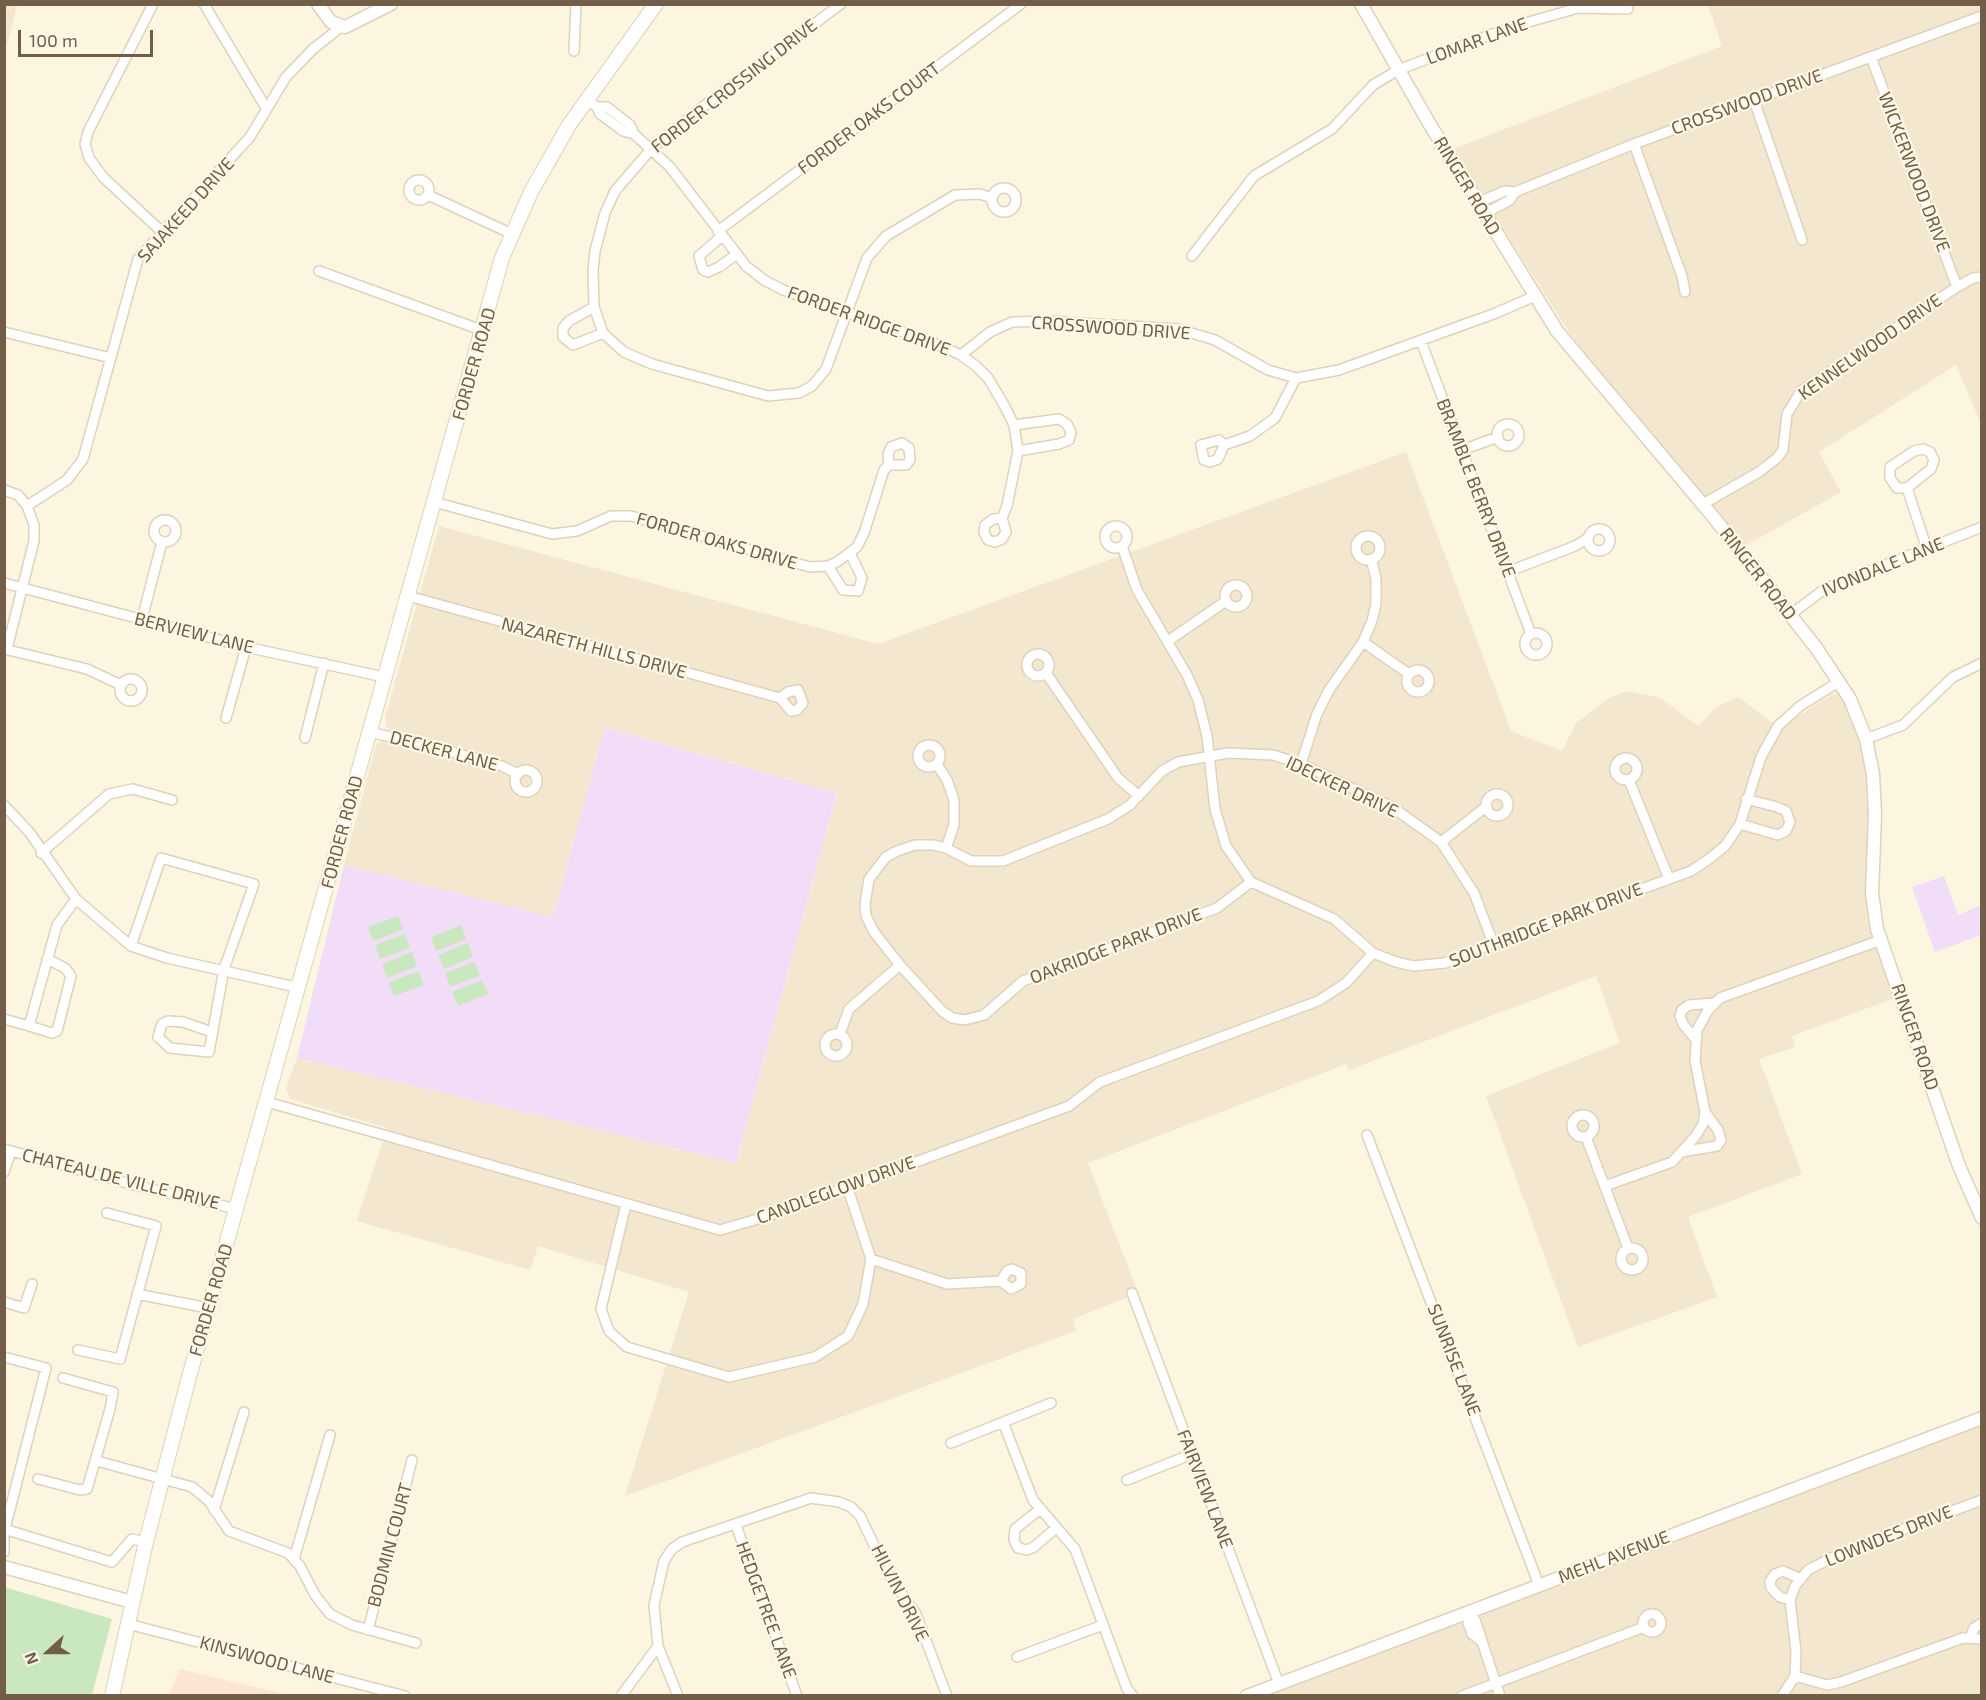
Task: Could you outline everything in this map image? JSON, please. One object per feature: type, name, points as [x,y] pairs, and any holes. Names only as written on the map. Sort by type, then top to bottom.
[{"type":"main road","name":"FORDER ROAD","points":[[112,1695],[162,1477],[300,988],[384,677],[484,331],[502,258],[544,167],[592,104],[656,4]]},
{"type":"street","points":[[153,4],[88,132],[85,144],[88,158],[103,177],[162,232]]},
{"type":"street","points":[[204,4],[266,108]]},
{"type":"street","points":[[318,4],[331,22],[341,27],[354,24],[391,4]]},
{"type":"street","points":[[574,51],[576,4]]},
{"type":"street","name":"FORDER CROSSING DRIVE","points":[[603,333],[594,307],[595,251],[605,213],[615,191],[652,148],[704,106],[841,4]]},
{"type":"street","name":"FORDER OAKS COURT","points":[[720,233],[1021,4]]},
{"type":"street","name":"RINGER ROAD","points":[[1360,4],[1477,203],[1534,296],[1565,341],[1703,504],[1840,681],[1866,739],[1875,801],[1873,903],[1881,940],[1959,1166],[1982,1218]]},
{"type":"street","name":"LOMAR LANE","points":[[1192,256],[1254,176],[1332,129],[1373,85],[1398,70],[1511,27],[1578,8],[1628,9]]},
{"type":"street","name":"CROSSWOOD DRIVE","points":[[1477,203],[1505,191],[1515,192],[1634,144],[1982,16]]},
{"type":"street","name":"SAJAKEED DRIVE","points":[[27,506],[67,480],[83,459],[138,259],[209,185],[250,137],[266,108],[300,62],[341,27]]},
{"type":"street","name":"WICKERWOOD DRIVE","points":[[1871,57],[1957,287]]},
{"type":"street","points":[[1754,100],[1802,240]]},
{"type":"street","name":"FORDER RIDGE DRIVE","points":[[592,104],[615,126],[634,134],[652,148],[670,167],[736,254],[764,280],[783,290],[927,340],[962,355],[988,378],[1014,425],[1018,451],[1007,506],[1002,518]]},
{"type":"street","points":[[1634,144],[1682,276],[1685,292]]},
{"type":"street","name":"CROSSWOOD DRIVE","points":[[1484,214],[1510,200],[1515,192]]},
{"type":"street","points":[[594,307],[569,321],[563,328],[563,336],[573,345],[603,333],[632,358],[768,396],[784,396],[806,390],[820,378],[834,354],[867,258],[886,236],[955,195],[980,194],[992,198]]},
{"type":"street","points":[[428,195],[512,234]]},
{"type":"street","points":[[720,233],[699,256],[703,270],[708,272],[719,267],[736,254]]},
{"type":"street","points":[[319,272],[484,331]]},
{"type":"street","name":"KENNELWOOD DRIVE","points":[[1703,504],[1759,472],[1777,458],[1783,450],[1787,414],[1801,391],[1957,287],[1973,278],[1982,277]]},
{"type":"street","name":"CROSSWOOD DRIVE","points":[[962,355],[990,332],[1012,322],[1050,321],[1120,325],[1198,334],[1215,340],[1268,370],[1296,378],[1329,373],[1421,341],[1534,296]]},
{"type":"street","points":[[4,332],[111,358]]},
{"type":"street","name":"BRAMBLE BERRY DRIVE","points":[[1421,341],[1532,634]]},
{"type":"street","points":[[1224,445],[1250,436],[1275,418],[1296,378]]},
{"type":"street","points":[[1014,425],[1059,418],[1067,423],[1071,432],[1069,440],[1059,444],[1018,451]]},
{"type":"street","points":[[1462,450],[1498,437]]},
{"type":"street","points":[[1923,449],[1930,452],[1934,460],[1931,469],[1907,488],[1897,488],[1890,478],[1890,467],[1914,451],[1923,449]]},
{"type":"street","points":[[850,553],[862,578],[858,591],[843,590],[828,566],[857,547],[864,533],[884,470],[889,465]]},
{"type":"street","points":[[1907,488],[1927,549]]},
{"type":"street","points":[[4,490],[18,495],[27,506],[34,525],[34,542],[6,649],[87,669],[121,685]]},
{"type":"street","name":"FORDER OAKS DRIVE","points":[[434,502],[552,534],[577,531],[611,516],[631,516],[810,567],[828,566]]},
{"type":"street","name":"IVONDALE LANE","points":[[1790,615],[1826,588],[1982,527]]},
{"type":"street","points":[[1508,572],[1575,546],[1588,538]]},
{"type":"street","points":[[142,619],[162,542]]},
{"type":"street","points":[[1122,546],[1137,590],[1168,641],[1198,700],[1207,736],[1207,755],[1219,828],[1226,846],[1251,882]]},
{"type":"street","points":[[1301,764],[1317,714],[1329,690],[1363,642],[1376,604],[1376,578],[1371,559]]},
{"type":"street","name":"BERVIEW LANE","points":[[4,583],[246,647],[384,677]]},
{"type":"street","name":"NAZARETH HILLS DRIVE","points":[[408,596],[780,698]]},
{"type":"street","points":[[1168,641],[1226,601]]},
{"type":"street","points":[[1363,642],[1409,674]]},
{"type":"street","points":[[226,718],[246,647]]},
{"type":"street","points":[[305,738],[324,663]]},
{"type":"street","points":[[1866,739],[1903,725],[1953,677],[1982,663]]},
{"type":"street","points":[[1046,673],[1118,778],[1139,796]]},
{"type":"street","name":"SOUTHRIDGE PARK DRIVE","points":[[1251,882],[1334,919],[1373,953],[1396,962],[1431,966],[1445,963],[1493,943],[1669,879],[1709,859],[1725,846],[1740,824],[1761,757],[1778,726],[1800,706],[1840,681]]},
{"type":"street","name":"DECKER LANE","points":[[369,732],[432,746],[502,766],[518,774]]},
{"type":"street","name":"IDECKER DRIVE","points":[[900,965],[874,932],[866,916],[866,892],[870,879],[886,857],[915,845],[946,848],[972,861],[1003,861],[1108,819],[1139,796],[1162,771],[1178,762],[1228,753],[1274,755],[1301,764],[1392,807],[1441,842],[1474,893],[1493,943]]},
{"type":"street","points":[[937,764],[947,780],[954,800],[954,825],[946,848]]},
{"type":"street","points":[[1629,780],[1669,879]]},
{"type":"street","points":[[41,852],[109,794],[133,789],[172,800]]},
{"type":"street","points":[[1740,824],[1778,835],[1786,831],[1790,822],[1786,811],[1746,800]]},
{"type":"street","points":[[4,805],[30,833],[76,900],[131,946],[167,958],[224,969],[300,988]]},
{"type":"street","points":[[1441,842],[1487,806]]},
{"type":"street","points":[[131,946],[160,858],[254,884],[224,969],[209,1052],[170,1048],[158,1037],[162,1024],[168,1021],[183,1022],[212,1032]]},
{"type":"street","name":"OAKRIDGE PARK DRIVE","points":[[900,965],[942,1011],[952,1018],[976,1019],[984,1015],[1023,981],[1217,908],[1251,882]]},
{"type":"street","points":[[29,1026],[57,925],[76,900]]},
{"type":"street","points":[[1605,1186],[1672,1162],[1703,1124],[1705,1112],[1695,1061],[1696,1040],[1702,1019],[1720,998],[1881,940]]},
{"type":"street","name":"CANDLEGLOW DRIVE","points":[[267,1102],[720,1230],[768,1216],[1069,1106],[1100,1082],[1318,1001],[1347,983],[1373,953]]},
{"type":"street","points":[[4,1019],[52,1033],[57,1031],[71,976],[65,968],[47,959]]},
{"type":"street","points":[[840,1034],[849,1009],[900,965]]},
{"type":"street","points":[[1696,1040],[1683,1024],[1680,1016],[1682,1010],[1689,1005],[1715,1003]]},
{"type":"street","points":[[1681,1152],[1717,1146],[1721,1140],[1718,1130],[1705,1112]]},
{"type":"street","name":"SUNRISE LANE","points":[[1367,1135],[1539,1586]]},
{"type":"street","points":[[1586,1137],[1628,1248]]},
{"type":"street","points":[[4,1172],[8,1150]]},
{"type":"street","name":"CHATEAU DE VILLE DRIVE","points":[[8,1150],[138,1186],[237,1209]]},
{"type":"street","points":[[626,1204],[601,1309],[609,1331],[627,1347],[729,1377],[815,1357],[848,1336],[863,1304],[871,1259],[847,1186]]},
{"type":"street","points":[[78,1350],[120,1359],[156,1226],[107,1213]]},
{"type":"street","points":[[871,1259],[947,1284],[1001,1281]]},
{"type":"street","points":[[4,1302],[24,1308],[32,1284]]},
{"type":"street","name":"FAIRVIEW LANE","points":[[1132,1293],[1279,1684]]},
{"type":"street","points":[[137,1294],[208,1308]]},
{"type":"street","points":[[4,1357],[46,1368],[5,1532],[4,1552]]},
{"type":"street","points":[[38,1479],[80,1490],[87,1489],[97,1461],[113,1392],[63,1378]]},
{"type":"street","points":[[951,1443],[1051,1403]]},
{"type":"street","points":[[214,1510],[244,1412]]},
{"type":"street","name":"MEHL AVENUE","points":[[1247,1695],[1469,1614],[1982,1418]]},
{"type":"street","points":[[1003,1422],[1029,1491],[1039,1510],[1075,1549],[1129,1693]]},
{"type":"street","points":[[294,1559],[330,1436]]},
{"type":"street","points":[[1127,1480],[1192,1454]]},
{"type":"street","name":"BODMIN COURT","points":[[368,1630],[412,1460]]},
{"type":"street","points":[[97,1461],[192,1487],[209,1501],[230,1531],[288,1553],[330,1614],[352,1625],[416,1643]]},
{"type":"street","name":"HILVIN DRIVE","points":[[736,1525],[811,1498],[839,1502],[851,1508],[868,1528],[888,1574],[916,1614],[947,1695]]},
{"type":"street","name":"LOWNDES DRIVE","points":[[1790,1600],[1808,1570],[1847,1550],[1982,1500]]},
{"type":"street","points":[[1039,1510],[1015,1529],[1014,1540],[1018,1548],[1027,1550],[1034,1547],[1056,1528]]},
{"type":"street","points":[[678,1695],[658,1646],[654,1605],[664,1561],[672,1549],[682,1542],[736,1525]]},
{"type":"street","name":"HEDGETREE LANE","points":[[736,1525],[797,1695]]},
{"type":"street","points":[[5,1532],[112,1562],[132,1539],[146,1542]]},
{"type":"street","points":[[4,1567],[132,1602]]},
{"type":"street","points":[[1782,1695],[1795,1676],[1796,1652],[1790,1600],[1780,1597],[1771,1588],[1770,1581],[1775,1574],[1783,1571],[1801,1579]]},
{"type":"street","points":[[1469,1614],[1475,1620],[1500,1695]]},
{"type":"street","points":[[1970,1638],[1974,1628],[1982,1623]]},
{"type":"street","name":"KINSWOOD LANE","points":[[128,1624],[405,1695]]},
{"type":"street","points":[[1017,1657],[1103,1625]]},
{"type":"street","points":[[1462,1695],[1644,1627]]},
{"type":"street","points":[[1795,1676],[1827,1685],[1963,1638],[1982,1639]]},
{"type":"street","points":[[621,1695],[658,1646]]},
{"type":"shaded area","points":[[4,5],[17,5],[5,52]]},
{"type":"shaded area","points":[[1708,5],[1981,5],[1981,424],[1956,365],[1819,452],[1841,492],[1745,546],[1601,376],[1568,331],[1453,149],[1722,46]]},
{"type":"shaded area","points":[[1406,452],[1511,731],[1562,751],[1576,723],[1609,698],[1626,691],[1661,698],[1698,726],[1715,708],[1738,697],[1782,730],[1792,720],[1832,694],[1840,695],[1845,703],[1862,746],[1870,811],[1867,911],[1869,927],[1895,998],[1792,1036],[1795,1047],[1759,1059],[1802,1174],[1688,1217],[1717,1297],[1578,1347],[1486,1096],[1620,1043],[1596,976],[1349,1070],[1346,1064],[1088,1163],[1138,1293],[1073,1319],[1076,1331],[625,1496],[689,1292],[538,1246],[530,1270],[357,1221],[387,1128],[290,1099],[286,1088],[297,1058],[736,1163],[837,793],[606,728],[553,917],[344,865],[376,745],[382,740],[463,760],[465,749],[391,731],[386,726],[385,718],[439,526],[878,644]]},
{"type":"shaded area","points":[[605,728],[837,793],[736,1163],[297,1058],[344,865],[553,917]]},
{"type":"shaded area","points":[[1944,876],[1958,915],[1981,905],[1981,935],[1935,952],[1912,887]]},
{"type":"shaded area","points":[[1981,1425],[1981,1695],[1260,1696],[1286,1686]]},
{"type":"shaded area","points":[[180,1669],[287,1695],[168,1695]]},
{"type":"green space","points":[[398,916],[403,930],[373,941],[368,927]]},
{"type":"green space","points":[[461,925],[466,939],[436,951],[431,937]]},
{"type":"green space","points":[[405,934],[410,948],[380,959],[375,945]]},
{"type":"green space","points":[[468,943],[473,957],[444,969],[438,955]]},
{"type":"green space","points":[[412,952],[417,966],[387,978],[382,964]]},
{"type":"green space","points":[[475,962],[480,976],[450,987],[445,973]]},
{"type":"green space","points":[[419,971],[424,985],[394,996],[389,982]]},
{"type":"green space","points":[[482,980],[488,994],[458,1006],[452,992]]},
{"type":"green space","points":[[4,1587],[112,1619],[92,1695],[5,1695]]}]
